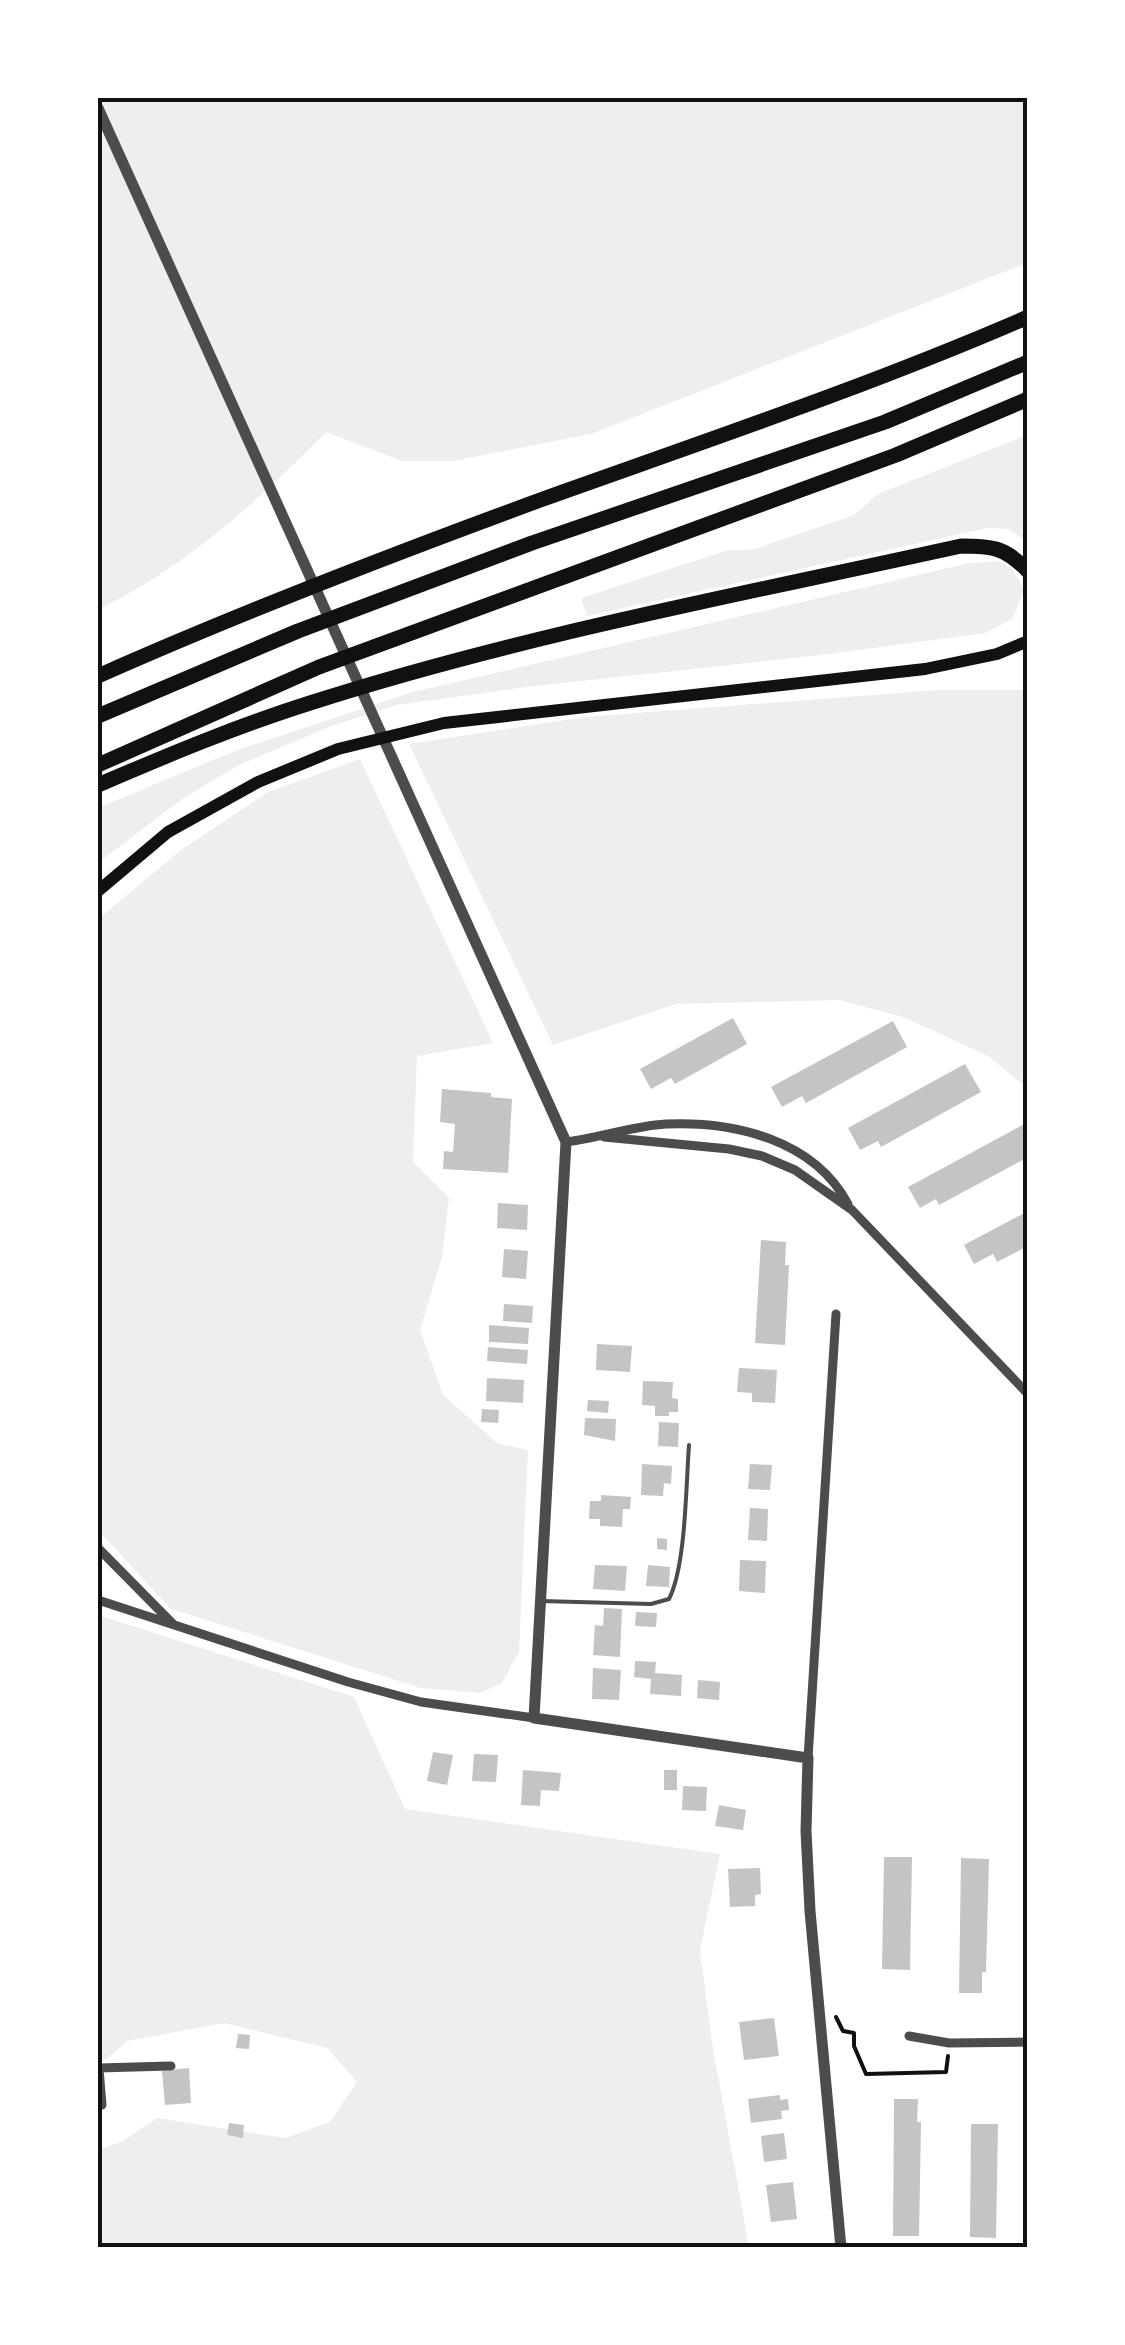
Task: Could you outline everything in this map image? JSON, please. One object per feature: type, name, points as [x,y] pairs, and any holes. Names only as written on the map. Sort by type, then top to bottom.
[{"type":"highway","points":[[98,676],[231,617],[860,386],[1028,317]]},
{"type":"highway","points":[[98,716],[298,631],[532,542],[885,422],[1028,362]]},
{"type":"highway","points":[[98,765],[319,667],[896,455],[1028,399]]},
{"type":"highway","points":[[98,785],[208,738],[309,703],[414,672],[636,618],[960,546],[992,546],[1015,558],[1028,571]]},
{"type":"main road","points":[[98,892],[168,832],[258,782],[338,749],[444,723],[926,669],[997,654],[1028,641]]},
{"type":"street","points":[[98,108],[566,1142],[534,1718]]},
{"type":"street","points":[[604,1138],[638,1127],[666,1124],[720,1127],[768,1138],[806,1154],[835,1180],[852,1210]]},
{"type":"street","points":[[566,1142],[604,1138],[729,1148],[762,1156],[822,1186],[852,1210],[1028,1394]]},
{"type":"street","points":[[836,1314],[806,1832],[841,2248]]},
{"type":"street","points":[[98,1548],[174,1626]]},
{"type":"street","points":[[98,1600],[420,1702],[808,1758]]},
{"type":"street","points":[[910,2036],[949,2043],[1028,2042]]},
{"type":"street","points":[[102,2106],[98,2068],[171,2066]]},
{"type":"lane","points":[[540,1601],[652,1604],[669,1598],[675,1586],[690,1444]]},
{"type":"path","points":[[830,2002],[843,2031],[854,2033],[854,2046],[866,2074],[946,2072],[949,2043]]},
{"type":"shaded area","points":[[98,98],[1027,98],[1027,263],[591,434],[453,461],[402,461],[326,432],[220,531],[162,573],[98,610]]},
{"type":"shaded area","points":[[1027,435],[1027,542],[1009,529],[987,528],[587,616],[581,598],[725,551],[755,549],[854,515],[878,494]]},
{"type":"shaded area","points":[[998,561],[1013,569],[1024,591],[1012,619],[985,633],[397,705],[329,727],[239,765],[182,799],[98,863],[98,808],[237,750],[413,692],[970,563]]},
{"type":"shaded area","points":[[938,690],[1027,690],[1027,1088],[988,1056],[903,1017],[839,1000],[676,1004],[553,1045],[409,744],[584,717]]},
{"type":"shaded area","points":[[360,759],[493,1043],[417,1056],[413,1162],[449,1198],[442,1257],[420,1330],[443,1395],[497,1443],[528,1450],[519,1652],[502,1683],[480,1693],[421,1688],[171,1609],[98,1530],[98,919],[181,850],[268,792]]},
{"type":"shaded area","points":[[98,1615],[354,1697],[405,1809],[720,1854],[700,1950],[713,2049],[749,2247],[98,2247],[98,2150],[121,2142],[157,2118],[285,2138],[330,2122],[357,2082],[327,2048],[224,2023],[127,2041],[106,2060],[98,2061]]},
{"type":"building","points":[[733,1018],[747,1044],[675,1084],[671,1078],[651,1089],[640,1069]]},
{"type":"building","points":[[893,1021],[907,1047],[806,1103],[802,1096],[782,1107],[771,1087]]},
{"type":"building","points":[[965,1064],[981,1092],[881,1147],[878,1141],[860,1150],[848,1128]]},
{"type":"building","points":[[442,1089],[512,1099],[508,1173],[443,1169],[444,1151],[453,1152],[455,1124],[440,1122]]},
{"type":"building","points":[[1028,1122],[1028,1157],[939,1205],[936,1199],[920,1208],[908,1187]]},
{"type":"building","points":[[498,1203],[528,1205],[527,1230],[497,1228]]},
{"type":"building","points":[[1028,1211],[1028,1246],[997,1262],[993,1254],[974,1264],[964,1245]]},
{"type":"building","points":[[761,1240],[786,1242],[785,1265],[789,1265],[785,1345],[755,1343]]},
{"type":"building","points":[[504,1249],[528,1251],[526,1279],[502,1277]]},
{"type":"building","points":[[504,1304],[533,1306],[532,1323],[503,1321]]},
{"type":"building","points":[[489,1325],[529,1328],[528,1344],[489,1342]]},
{"type":"building","points":[[597,1344],[632,1346],[630,1372],[596,1370]]},
{"type":"building","points":[[488,1347],[528,1350],[527,1364],[487,1361]]},
{"type":"building","points":[[739,1368],[777,1370],[775,1403],[752,1402],[752,1393],[737,1392]]},
{"type":"building","points":[[487,1378],[524,1380],[523,1403],[486,1401]]},
{"type":"building","points":[[643,1381],[673,1382],[672,1398],[678,1399],[678,1412],[655,1416],[655,1406],[642,1405]]},
{"type":"building","points":[[588,1400],[609,1401],[608,1413],[587,1411]]},
{"type":"building","points":[[482,1409],[499,1410],[498,1423],[481,1422]]},
{"type":"building","points":[[585,1418],[616,1419],[615,1441],[584,1435]]},
{"type":"building","points":[[659,1422],[679,1423],[678,1447],[658,1446]]},
{"type":"building","points":[[642,1464],[672,1466],[671,1484],[664,1483],[663,1496],[641,1495]]},
{"type":"building","points":[[750,1464],[772,1465],[770,1490],[748,1489]]},
{"type":"building","points":[[601,1495],[631,1497],[630,1509],[623,1509],[622,1527],[600,1526],[600,1519],[589,1519],[590,1501],[601,1501]]},
{"type":"building","points":[[750,1508],[768,1509],[767,1541],[748,1540]]},
{"type":"building","points":[[657,1538],[667,1539],[667,1550],[657,1549]]},
{"type":"building","points":[[740,1560],[766,1561],[765,1593],[739,1591]]},
{"type":"building","points":[[595,1565],[627,1566],[625,1591],[593,1589]]},
{"type":"building","points":[[648,1565],[670,1567],[669,1587],[646,1586]]},
{"type":"building","points":[[604,1608],[622,1609],[620,1657],[593,1655],[595,1625],[603,1626]]},
{"type":"building","points":[[636,1612],[657,1613],[656,1627],[635,1626]]},
{"type":"building","points":[[635,1661],[656,1662],[655,1673],[682,1675],[681,1696],[650,1694],[651,1679],[634,1677]]},
{"type":"building","points":[[593,1668],[621,1670],[619,1700],[592,1699]]},
{"type":"building","points":[[698,1680],[720,1682],[719,1700],[697,1698]]},
{"type":"building","points":[[433,1752],[453,1755],[447,1785],[427,1781]]},
{"type":"building","points":[[474,1754],[498,1755],[496,1782],[472,1781]]},
{"type":"building","points":[[523,1770],[561,1773],[559,1791],[541,1790],[540,1806],[521,1805]]},
{"type":"building","points":[[664,1770],[677,1770],[677,1790],[664,1790]]},
{"type":"building","points":[[683,1786],[707,1787],[706,1811],[682,1810]]},
{"type":"building","points":[[719,1805],[746,1810],[743,1830],[715,1826]]},
{"type":"building","points":[[884,1857],[912,1857],[910,1970],[882,1969]]},
{"type":"building","points":[[961,1858],[989,1859],[982,1993],[959,1993]]},
{"type":"building","points":[[760,1868],[761,1894],[755,1895],[755,1906],[730,1907],[728,1869]]},
{"type":"building","points":[[774,2018],[779,2056],[744,2060],[739,2022]]},
{"type":"building","points":[[238,2034],[250,2035],[249,2049],[236,2048]]},
{"type":"building","points":[[189,2068],[191,2103],[165,2105],[162,2071]]},
{"type":"building","points":[[780,2095],[780,2100],[788,2099],[789,2110],[781,2111],[782,2119],[751,2123],[748,2099]]},
{"type":"building","points":[[894,2099],[918,2099],[919,2236],[893,2236]]},
{"type":"building","points":[[229,2123],[244,2125],[243,2138],[227,2135]]},
{"type":"building","points":[[971,2124],[998,2124],[996,2238],[970,2237]]},
{"type":"building","points":[[784,2133],[787,2159],[764,2162],[761,2136]]},
{"type":"building","points":[[793,2182],[797,2219],[771,2222],[766,2185]]}]
